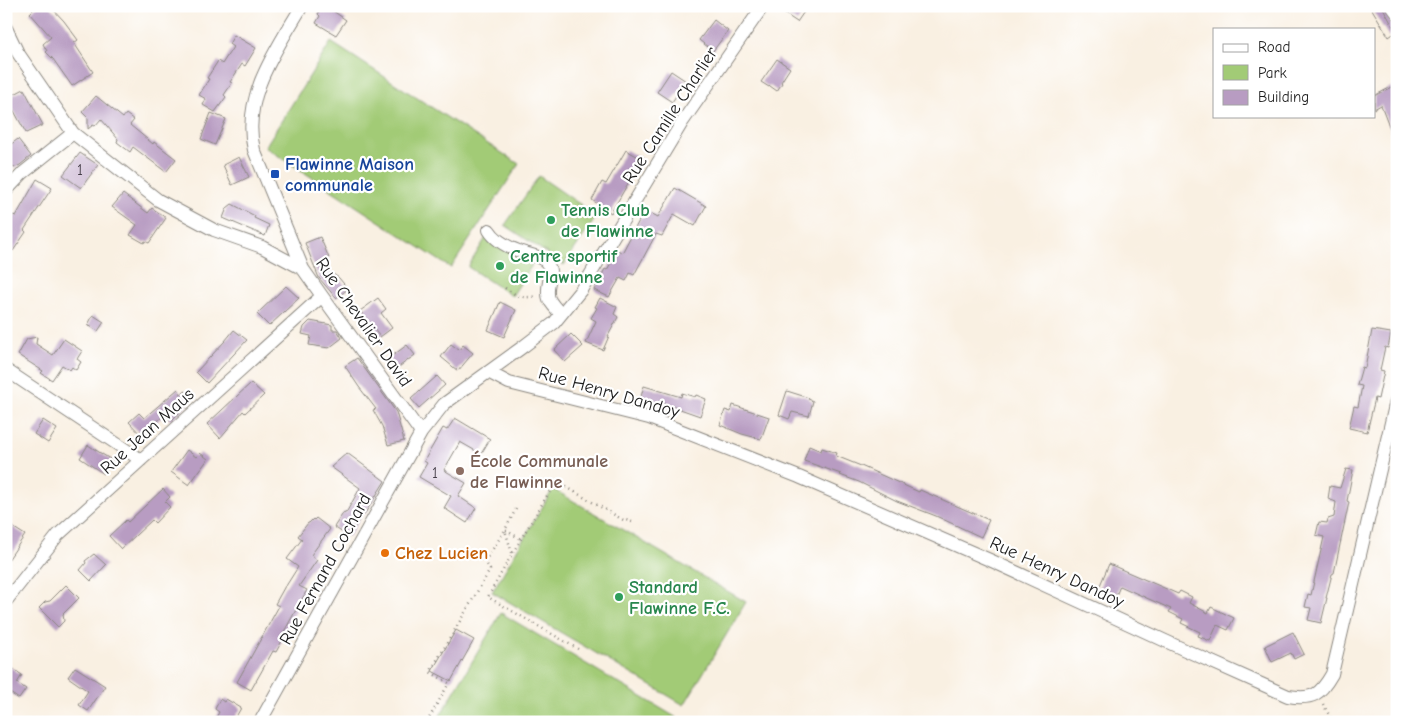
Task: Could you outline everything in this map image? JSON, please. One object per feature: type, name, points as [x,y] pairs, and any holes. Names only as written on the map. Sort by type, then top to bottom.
[{"type":"street","name":"Rue Chevalier David","points":[[302,6],[266,68],[256,93],[250,136],[303,269],[421,433]]},
{"type":"street","name":"Rue Camille Charlier","points":[[421,433],[444,404],[554,322],[581,290],[683,121],[763,6]]},
{"type":"street","points":[[1392,6],[1397,13]]},
{"type":"street","points":[[6,28],[18,53],[73,134],[158,200],[214,230],[262,248],[303,269]]},
{"type":"street","points":[[6,191],[23,173],[73,134]]},
{"type":"street","points":[[489,230],[493,236],[516,250],[543,259],[548,264],[551,273],[548,293],[552,305],[561,314]]},
{"type":"street","name":"Rue Jean Maus","points":[[6,601],[58,535],[322,296]]},
{"type":"street","points":[[6,370],[141,460]]},
{"type":"street","name":"Rue Henry Dandoy","points":[[488,372],[509,383],[649,418],[799,478],[992,561],[1288,696],[1304,698],[1318,694]]},
{"type":"street","points":[[1318,694],[1332,674],[1397,397]]},
{"type":"street","name":"Rue Fernand Cochard","points":[[260,722],[421,433]]},
{"type":"path","points":[[505,288],[520,297],[527,298],[548,293]]},
{"type":"path","points":[[578,649],[488,597],[556,481],[625,521],[632,522]]},
{"type":"path","points":[[427,722],[450,683],[430,672],[490,570],[485,561],[516,509]]},
{"type":"path","points":[[505,530],[521,539]]},
{"type":"path","points":[[505,530],[512,554]]},
{"type":"path","points":[[1318,694],[1333,722]]},
{"type":"green space","points":[[331,42],[519,164],[451,268],[265,147]]},
{"type":"green space","name":"Tennis Club de Flawinne","points":[[539,176],[597,216],[564,265],[505,225]]},
{"type":"green space","name":"Centre sportif de Flawinne","points":[[487,236],[532,265],[512,296],[468,267]]},
{"type":"green space","name":"Standard Flawinne F.C.","points":[[553,489],[746,602],[684,705],[492,592]]},
{"type":"green space","points":[[501,613],[677,718],[675,722],[442,722],[438,719]]},
{"type":"building","points":[[37,6],[50,6],[64,21],[78,40],[74,43],[93,72],[72,86],[46,52],[43,44],[51,37],[30,13]]},
{"type":"building","points":[[322,6],[326,6],[346,20],[336,35],[316,23]]},
{"type":"building","points":[[790,6],[808,6],[797,22],[785,14]]},
{"type":"building","points":[[1370,6],[1382,6],[1396,32],[1389,37]]},
{"type":"building","points":[[714,20],[728,31],[713,51],[699,40]]},
{"type":"building","points":[[234,35],[256,48],[245,66],[242,64],[230,82],[232,83],[224,95],[226,97],[215,112],[203,105],[206,99],[199,95],[218,61],[222,64],[233,47],[229,44]]},
{"type":"building","points":[[777,59],[790,68],[777,91],[761,82]]},
{"type":"building","points":[[671,71],[686,81],[672,102],[657,92]]},
{"type":"building","points":[[1397,84],[1397,144],[1381,105],[1376,108],[1376,95]]},
{"type":"building","points":[[24,89],[43,125],[26,133],[7,98]]},
{"type":"building","points":[[96,96],[123,118],[126,114],[134,120],[130,125],[153,144],[154,142],[176,159],[166,172],[133,147],[130,152],[117,142],[118,139],[101,119],[95,126],[93,125],[88,129],[88,118],[82,112]]},
{"type":"building","points":[[211,113],[226,119],[215,145],[201,139]]},
{"type":"building","points":[[18,139],[31,156],[14,168],[6,156],[6,148]]},
{"type":"building","points":[[626,150],[642,159],[611,213],[592,200],[602,182],[606,184]]},
{"type":"building","points":[[80,153],[98,165],[81,188],[63,175]]},
{"type":"building","points":[[239,157],[249,177],[232,185],[223,165]]},
{"type":"building","points":[[37,179],[52,188],[24,230],[26,232],[13,251],[6,247],[6,226],[13,215],[16,216]]},
{"type":"building","points":[[675,188],[706,206],[695,226],[674,214],[662,236],[656,234],[634,275],[630,273],[626,281],[620,278],[609,297],[594,290],[618,250],[622,253],[641,217],[647,211],[658,217]]},
{"type":"building","points":[[123,194],[148,213],[152,208],[166,218],[149,243],[145,241],[144,243],[130,235],[137,225],[112,207]]},
{"type":"building","points":[[232,204],[269,225],[265,236],[223,218],[227,208]]},
{"type":"building","points":[[320,237],[329,258],[317,264],[339,278],[348,289],[336,298],[319,278],[305,243]]},
{"type":"building","points":[[286,286],[299,298],[269,326],[257,314]]},
{"type":"building","points":[[378,298],[386,309],[381,313],[392,328],[380,337],[360,311]]},
{"type":"building","points":[[600,298],[617,307],[614,314],[618,317],[603,350],[586,343],[596,321],[591,318]]},
{"type":"building","points":[[500,302],[516,310],[504,337],[488,330]]},
{"type":"building","points":[[93,315],[104,322],[98,331],[88,325]]},
{"type":"building","points":[[310,321],[332,325],[332,330],[337,330],[342,338],[329,348],[309,345],[311,336],[302,334],[304,327]]},
{"type":"building","points":[[234,330],[247,340],[207,383],[196,372]]},
{"type":"building","points":[[1372,330],[1391,333],[1388,348],[1385,347],[1380,370],[1384,371],[1378,399],[1375,398],[1367,432],[1349,428],[1354,406],[1358,407],[1362,386],[1357,385],[1362,367],[1365,368]]},
{"type":"building","points":[[571,334],[583,346],[565,362],[554,350]]},
{"type":"building","points":[[37,337],[36,344],[53,355],[64,339],[82,351],[77,359],[81,362],[76,370],[72,367],[70,370],[62,365],[52,380],[41,373],[43,371],[18,355],[27,339]]},
{"type":"building","points":[[451,344],[459,350],[463,345],[473,353],[458,371],[441,357]]},
{"type":"building","points":[[407,345],[415,355],[396,369],[388,359]]},
{"type":"building","points":[[357,358],[396,412],[404,441],[388,445],[382,426],[373,410],[376,409],[345,366]]},
{"type":"building","points":[[437,376],[445,385],[419,408],[411,399]]},
{"type":"building","points":[[251,383],[264,395],[245,413],[243,411],[220,438],[207,424]]},
{"type":"building","points":[[644,386],[681,397],[682,393],[706,399],[700,416],[660,402],[659,405],[640,400]]},
{"type":"building","points":[[178,389],[181,394],[186,391],[193,399],[171,421],[165,414],[142,436],[129,422],[139,413],[144,418]]},
{"type":"building","points":[[787,391],[813,401],[809,416],[792,412],[789,419],[779,415]]},
{"type":"building","points":[[733,405],[769,417],[761,439],[720,425],[725,410],[731,412]]},
{"type":"building","points":[[455,418],[490,439],[481,454],[460,442],[444,470],[466,483],[458,496],[476,508],[467,523],[444,508],[451,496],[419,477],[427,463],[424,461],[443,428],[447,430]]},
{"type":"building","points":[[43,420],[57,429],[48,443],[34,434]]},
{"type":"building","points":[[88,445],[113,461],[104,474],[80,458]]},
{"type":"building","points":[[809,446],[821,451],[822,448],[837,453],[836,456],[989,520],[981,537],[936,516],[897,501],[841,474],[804,461]]},
{"type":"building","points":[[187,450],[196,457],[200,453],[208,459],[189,485],[171,472]]},
{"type":"building","points":[[347,453],[385,481],[364,515],[362,514],[349,537],[334,527],[344,512],[346,513],[360,488],[331,467]]},
{"type":"building","points":[[1346,469],[1353,470],[1347,501],[1349,502],[1321,623],[1308,620],[1311,608],[1305,607],[1308,594],[1311,595],[1324,537],[1316,535],[1319,522],[1327,523],[1328,519],[1334,517],[1336,502],[1328,499],[1330,486],[1340,488]]},
{"type":"building","points":[[163,489],[170,497],[165,502],[170,507],[155,523],[152,520],[121,549],[109,536],[126,520],[128,522]]},
{"type":"building","points":[[316,518],[330,529],[311,555],[317,560],[299,586],[307,590],[280,639],[282,641],[276,652],[273,651],[251,690],[237,682],[279,606],[275,604],[298,567],[287,559],[302,539],[298,536],[308,523]]},
{"type":"building","points":[[11,526],[25,535],[6,563],[6,533]]},
{"type":"building","points":[[94,554],[106,565],[91,581],[80,570],[86,563],[85,561]]},
{"type":"building","points":[[1109,564],[1178,594],[1180,591],[1192,597],[1189,603],[1208,613],[1211,607],[1234,618],[1228,630],[1217,625],[1210,641],[1198,636],[1200,632],[1181,623],[1183,619],[1169,612],[1171,609],[1120,586],[1115,598],[1098,590]]},
{"type":"building","points":[[66,585],[79,598],[63,614],[64,621],[58,627],[39,608],[45,602],[50,601]]},
{"type":"building","points":[[456,630],[474,640],[451,681],[432,671]]},
{"type":"building","points":[[1293,632],[1304,654],[1294,659],[1291,653],[1272,662],[1265,646]]},
{"type":"building","points":[[6,664],[22,675],[17,683],[26,689],[19,699],[10,693],[6,699]]},
{"type":"building","points":[[75,667],[105,686],[88,711],[79,705],[88,691],[68,677]]},
{"type":"building","points":[[220,699],[224,702],[226,699],[241,708],[233,722],[223,722],[216,718],[219,712],[215,709]]},
{"type":"place","name":"Flawinne Maison communale","points":[[275,174]]},
{"type":"place","name":"Tennis Club de Flawinne","points":[[551,220]]},
{"type":"place","name":"Centre sportif de Flawinne","points":[[500,266]]},
{"type":"place","name":"École Communale de Flawinne","points":[[460,471]]},
{"type":"place","name":"Chez Lucien","points":[[385,553]]},
{"type":"place","name":"Standard Flawinne F.C.","points":[[619,597]]}]
